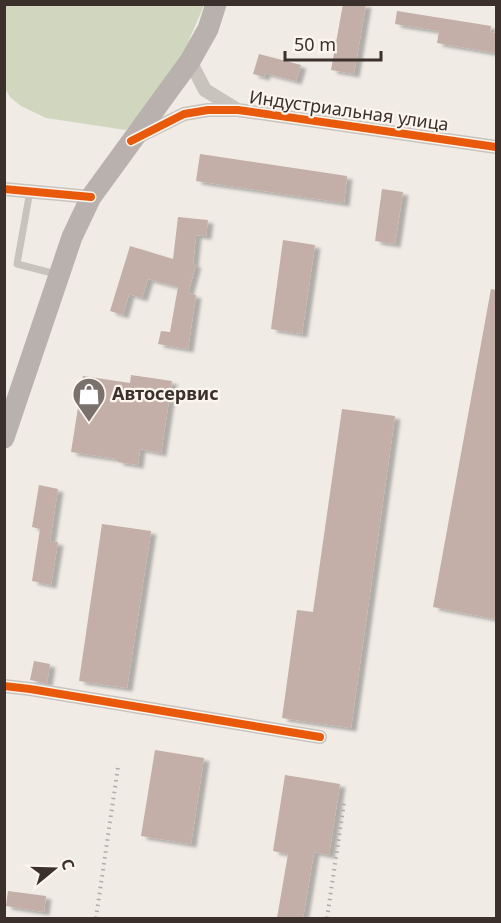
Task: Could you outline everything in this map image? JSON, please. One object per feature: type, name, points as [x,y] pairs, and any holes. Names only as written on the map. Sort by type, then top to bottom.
[{"type":"main road","points":[[4,438],[9,411],[72,237],[91,197],[190,61],[207,29],[216,4]]},
{"type":"street","points":[[190,61],[205,90],[238,110]]},
{"type":"street","name":"Индустриальная улица","points":[[131,141],[184,114],[208,110],[238,110],[496,147]]},
{"type":"street","points":[[4,189],[91,197]]},
{"type":"street","points":[[4,686],[320,737]]},
{"type":"lane","points":[[30,191],[17,264],[59,275]]},
{"type":"green space","points":[[5,5],[204,5],[172,80],[126,130],[46,118],[21,106],[10,97],[5,88]]},
{"type":"building","points":[[343,4],[366,4],[354,74],[331,70]]},
{"type":"building","points":[[397,11],[491,26],[490,32],[496,33],[496,53],[437,43],[439,31],[395,24]]},
{"type":"building","points":[[259,54],[301,65],[296,81],[265,73],[264,77],[253,74]]},
{"type":"building","points":[[200,154],[347,176],[344,203],[196,181]]},
{"type":"building","points":[[382,189],[403,192],[395,244],[375,241]]},
{"type":"building","points":[[178,217],[208,220],[206,236],[196,235],[193,264],[196,264],[188,293],[196,295],[188,349],[158,344],[161,331],[170,332],[178,287],[148,279],[142,298],[129,294],[123,315],[110,311],[130,246],[173,259]]},
{"type":"building","points":[[283,240],[315,245],[302,334],[271,329]]},
{"type":"building","points":[[491,289],[496,290],[496,619],[433,607]]},
{"type":"building","points":[[131,375],[172,381],[161,453],[140,449],[138,465],[118,462],[118,459],[71,452],[83,376],[130,383]]},
{"type":"building","points":[[342,409],[395,416],[351,728],[282,718],[297,610],[313,612]]},
{"type":"building","points":[[39,485],[58,489],[50,541],[58,542],[51,585],[32,581],[40,529],[32,527]]},
{"type":"building","points":[[102,524],[151,531],[127,688],[79,681]]},
{"type":"building","points":[[34,661],[50,664],[47,683],[30,680]]},
{"type":"building","points":[[155,750],[204,758],[191,844],[141,836]]},
{"type":"building","points":[[285,775],[340,784],[329,855],[314,852],[303,918],[277,918],[288,854],[273,851]]},
{"type":"building","points":[[8,891],[46,896],[44,912],[6,906]]},
{"type":"railway","points":[[96,918],[118,767]]},
{"type":"railway","points":[[327,918],[344,803]]},
{"type":"cycle path","points":[[131,141],[184,114],[208,110],[238,110],[496,147]]},
{"type":"cycle path","points":[[4,189],[91,197]]},
{"type":"cycle path","points":[[4,686],[320,737]]},
{"type":"place","name":"Автосервис","points":[[89,423]]}]
